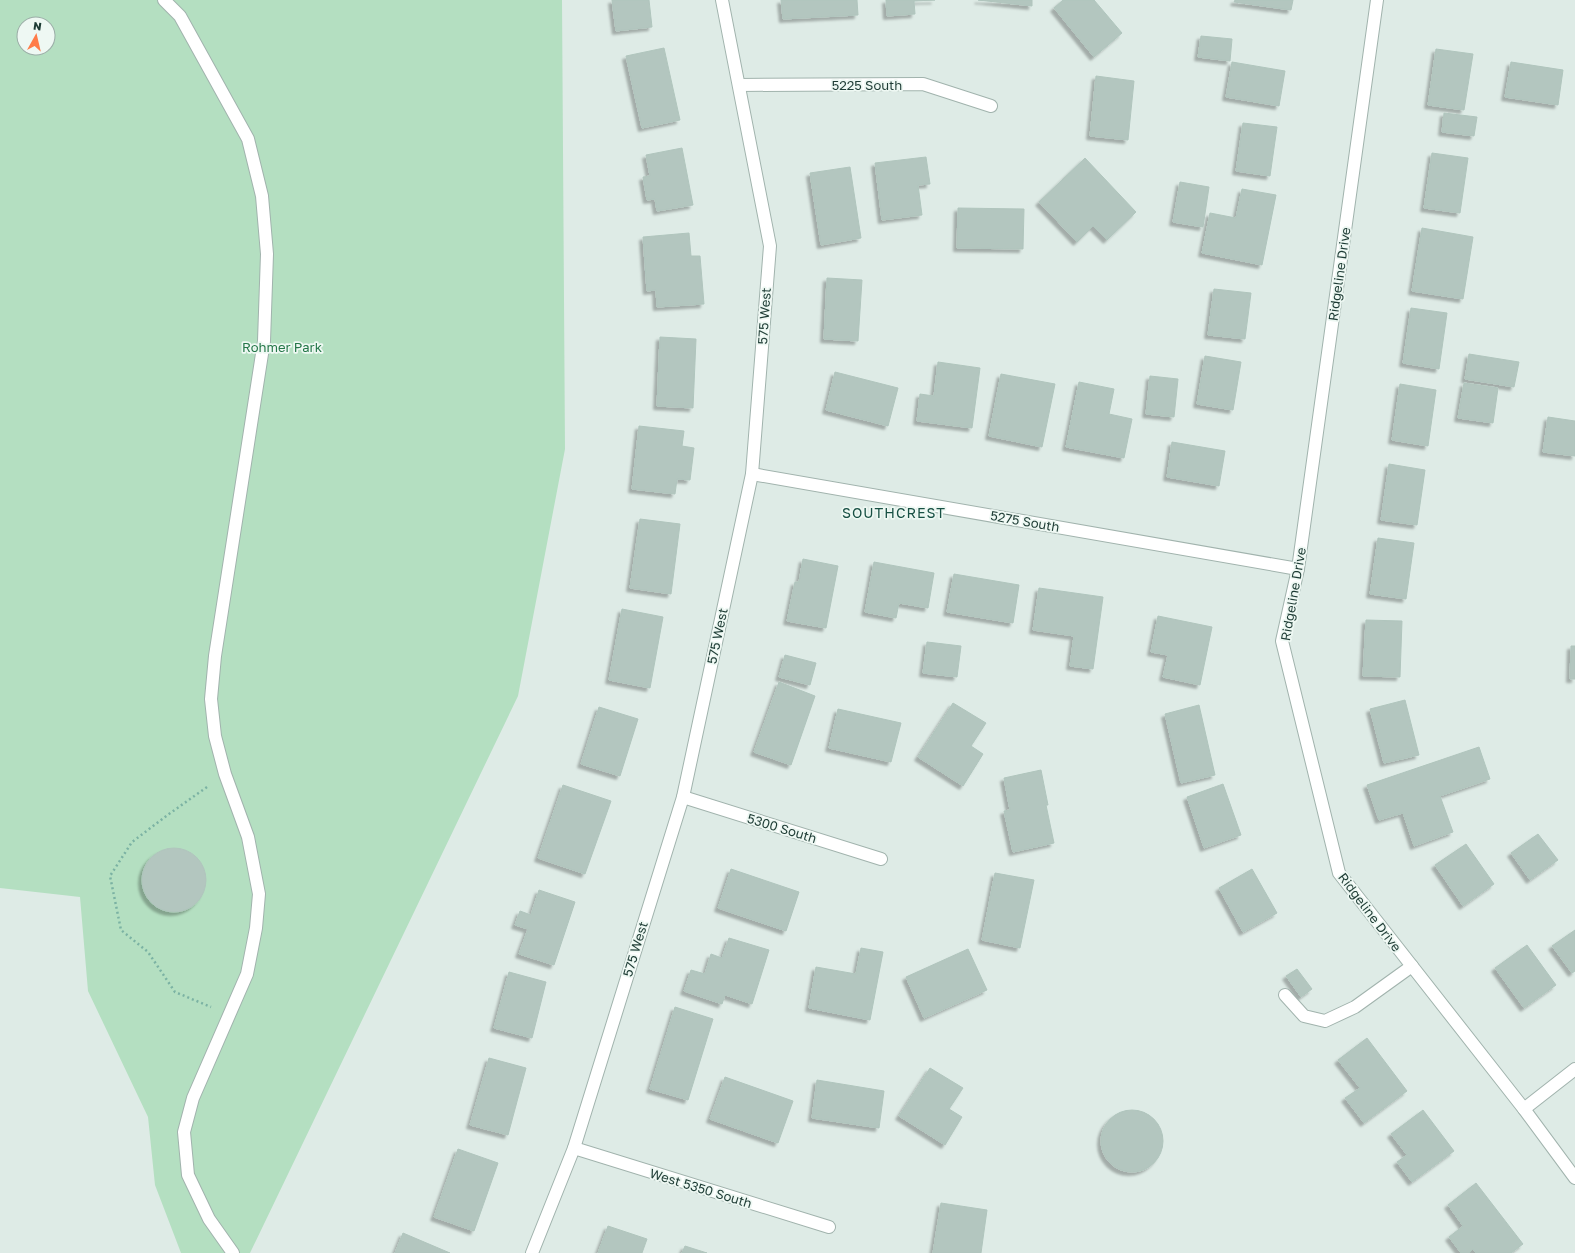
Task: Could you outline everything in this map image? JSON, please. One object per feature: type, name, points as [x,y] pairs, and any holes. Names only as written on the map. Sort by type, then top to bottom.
[{"type":"street","points":[[164,0],[180,16],[248,139],[262,196],[267,254],[264,341],[215,656],[211,699],[215,736],[225,774],[248,837],[259,894],[256,928],[247,974],[193,1098],[184,1132],[188,1175],[209,1219],[233,1253]]},
{"type":"street","name":"575 West","points":[[532,1253],[574,1148],[683,797],[752,474],[770,246],[722,0]]},
{"type":"street","name":"Ridgeline Drive","points":[[1377,0],[1298,568],[1282,640],[1339,873],[1524,1109],[1575,1178]]},
{"type":"street","name":"5225 South","points":[[739,85],[923,84],[991,106]]},
{"type":"street","name":"5275 South","points":[[752,474],[1298,568]]},
{"type":"street","name":"5300 South","points":[[683,797],[881,860]]},
{"type":"street","points":[[1285,995],[1304,1016],[1326,1021],[1355,1008],[1412,966]]},
{"type":"street","points":[[1524,1109],[1575,1069]]},
{"type":"street","name":"West 5350 South","points":[[574,1148],[829,1227]]},
{"type":"path","points":[[225,774],[132,842],[110,876],[121,930],[148,952],[175,992],[230,1015]]},
{"type":"green space","name":"Rohmer Park","points":[[0,0],[562,0],[565,449],[518,696],[250,1253],[181,1253],[155,1185],[148,1117],[88,991],[80,897],[0,888]]},
{"type":"building","points":[[612,0],[649,0],[652,27],[616,31]]},
{"type":"building","points":[[781,0],[857,0],[858,15],[783,19]]},
{"type":"building","points":[[886,0],[935,0],[914,1],[915,14],[887,16]]},
{"type":"building","points":[[978,0],[1032,0],[1032,6]]},
{"type":"building","points":[[1063,0],[1094,0],[1122,33],[1094,57],[1054,8]]},
{"type":"building","points":[[1235,0],[1293,0],[1291,10],[1234,2]]},
{"type":"building","points":[[1201,36],[1232,39],[1230,61],[1198,57]]},
{"type":"building","points":[[664,48],[680,120],[642,128],[626,56]]},
{"type":"building","points":[[1436,49],[1473,54],[1464,110],[1428,105]]},
{"type":"building","points":[[1232,62],[1285,71],[1279,106],[1226,97]]},
{"type":"building","points":[[1511,62],[1563,70],[1558,105],[1505,97]]},
{"type":"building","points":[[1096,76],[1134,81],[1128,140],[1090,136]]},
{"type":"building","points":[[1444,113],[1477,117],[1474,136],[1442,132]]},
{"type":"building","points":[[1243,123],[1277,127],[1270,176],[1236,171]]},
{"type":"building","points":[[682,148],[693,205],[657,211],[655,199],[647,200],[643,177],[650,176],[646,155]]},
{"type":"building","points":[[1432,153],[1468,158],[1460,213],[1424,208]]},
{"type":"building","points":[[926,157],[930,184],[918,185],[922,215],[882,220],[875,163]]},
{"type":"building","points":[[1085,158],[1136,212],[1107,240],[1093,226],[1077,242],[1039,202]]},
{"type":"building","points":[[850,167],[861,238],[821,245],[810,173]]},
{"type":"building","points":[[1180,182],[1209,187],[1203,227],[1173,222]]},
{"type":"building","points":[[1242,189],[1276,195],[1262,265],[1202,253],[1210,213],[1236,218]]},
{"type":"building","points":[[958,208],[1024,209],[1023,249],[957,248]]},
{"type":"building","points":[[1422,228],[1473,237],[1463,299],[1412,291]]},
{"type":"building","points":[[689,233],[691,256],[700,256],[704,304],[657,307],[656,290],[647,291],[643,237]]},
{"type":"building","points":[[827,278],[862,280],[858,341],[824,339]]},
{"type":"building","points":[[1214,289],[1251,293],[1245,339],[1208,335]]},
{"type":"building","points":[[1411,308],[1447,313],[1439,369],[1403,363]]},
{"type":"building","points":[[660,337],[696,339],[693,408],[657,406]]},
{"type":"building","points":[[1469,354],[1519,362],[1514,387],[1465,379]]},
{"type":"building","points":[[1205,356],[1241,362],[1233,410],[1197,404]]},
{"type":"building","points":[[938,362],[980,368],[972,428],[917,421],[920,394],[934,396]]},
{"type":"building","points":[[835,372],[898,388],[888,426],[826,410]]},
{"type":"building","points":[[1001,374],[1055,384],[1042,447],[989,436]]},
{"type":"building","points":[[1150,376],[1178,379],[1174,417],[1146,414]]},
{"type":"building","points":[[1079,382],[1114,389],[1109,414],[1132,419],[1124,458],[1066,447]]},
{"type":"building","points":[[1464,383],[1498,388],[1493,423],[1458,418]]},
{"type":"building","points":[[1400,384],[1436,390],[1428,446],[1392,440]]},
{"type":"building","points":[[1548,417],[1575,421],[1575,456],[1543,452]]},
{"type":"building","points":[[639,426],[684,431],[682,446],[694,448],[690,480],[677,479],[675,494],[632,489]]},
{"type":"building","points":[[1172,442],[1225,451],[1219,486],[1167,477]]},
{"type":"building","points":[[1389,464],[1425,470],[1417,525],[1381,520]]},
{"type":"building","points":[[640,519],[680,524],[671,594],[630,588]]},
{"type":"building","points":[[1378,538],[1414,543],[1406,599],[1370,594]]},
{"type":"building","points":[[803,559],[838,566],[826,628],[787,621],[795,582],[799,582]]},
{"type":"building","points":[[874,562],[934,573],[928,608],[899,603],[896,618],[865,612]]},
{"type":"building","points":[[954,574],[1019,585],[1013,623],[947,612]]},
{"type":"building","points":[[1039,588],[1103,597],[1093,669],[1070,666],[1074,636],[1033,630]]},
{"type":"building","points":[[622,609],[663,617],[650,688],[609,680]]},
{"type":"building","points":[[1158,616],[1212,627],[1200,685],[1163,677],[1168,655],[1151,652]]},
{"type":"building","points":[[1366,620],[1402,621],[1400,677],[1363,676]]},
{"type":"building","points":[[927,642],[961,646],[957,677],[923,673]]},
{"type":"building","points":[[1571,646],[1575,646],[1575,679],[1570,679]]},
{"type":"building","points":[[785,655],[816,663],[810,685],[779,677]]},
{"type":"building","points":[[779,682],[815,696],[791,765],[754,752]]},
{"type":"building","points":[[1405,700],[1419,755],[1384,763],[1370,709]]},
{"type":"building","points":[[953,703],[986,723],[971,746],[983,754],[963,786],[918,757]]},
{"type":"building","points":[[1199,705],[1215,775],[1181,783],[1165,714]]},
{"type":"building","points":[[599,707],[638,719],[620,776],[581,764]]},
{"type":"building","points":[[838,709],[901,723],[891,762],[829,748]]},
{"type":"building","points":[[1479,747],[1490,779],[1440,796],[1453,832],[1414,846],[1403,813],[1379,820],[1367,785]]},
{"type":"building","points":[[1041,770],[1048,805],[1046,805],[1054,843],[1013,852],[1004,811],[1010,810],[1004,778]]},
{"type":"building","points":[[1223,784],[1241,835],[1204,848],[1187,797]]},
{"type":"building","points":[[563,785],[611,801],[585,874],[538,858]]},
{"type":"building","points":[[1538,834],[1558,860],[1530,880],[1511,853]]},
{"type":"building","points":[[1466,844],[1494,884],[1463,906],[1435,865]]},
{"type":"building","points":[[168,848],[180,848],[197,857],[204,868],[206,880],[204,892],[197,903],[180,912],[168,912],[156,907],[147,898],[142,886],[142,874],[147,862],[156,853]]},
{"type":"building","points":[[731,869],[799,892],[786,931],[718,908]]},
{"type":"building","points":[[1252,869],[1277,913],[1243,932],[1219,888]]},
{"type":"building","points":[[995,873],[1034,880],[1020,948],[982,940]]},
{"type":"building","points":[[539,890],[575,902],[554,965],[519,954],[528,929],[515,925],[520,911],[531,915]]},
{"type":"building","points":[[1575,930],[1575,971],[1572,973],[1552,946]]},
{"type":"building","points":[[729,938],[769,950],[752,1004],[725,995],[722,1004],[684,991],[691,970],[705,974],[711,954],[722,958]]},
{"type":"building","points":[[1527,945],[1556,985],[1524,1008],[1495,968]]},
{"type":"building","points":[[861,948],[883,952],[870,1020],[809,1008],[816,967],[856,974]]},
{"type":"building","points":[[968,949],[987,990],[924,1018],[906,977]]},
{"type":"building","points":[[1297,969],[1312,989],[1301,997],[1286,976]]},
{"type":"building","points":[[509,972],[546,982],[532,1038],[494,1028]]},
{"type":"building","points":[[675,1007],[713,1019],[688,1100],[650,1089]]},
{"type":"building","points":[[1367,1038],[1407,1091],[1364,1123],[1345,1098],[1360,1088],[1338,1060]]},
{"type":"building","points":[[489,1058],[526,1068],[508,1135],[470,1125]]},
{"type":"building","points":[[930,1068],[963,1088],[949,1109],[962,1117],[945,1145],[899,1116]]},
{"type":"building","points":[[725,1077],[793,1101],[778,1143],[710,1119]]},
{"type":"building","points":[[817,1080],[884,1091],[879,1128],[812,1118]]},
{"type":"building","points":[[1132,1110],[1144,1112],[1154,1119],[1161,1129],[1163,1141],[1161,1153],[1154,1163],[1144,1170],[1132,1172],[1120,1170],[1110,1163],[1103,1153],[1101,1141],[1103,1129],[1110,1119],[1120,1112]]},
{"type":"building","points":[[1423,1110],[1454,1151],[1412,1182],[1397,1162],[1407,1155],[1391,1134]]},
{"type":"building","points":[[458,1149],[498,1163],[474,1231],[434,1217]]},
{"type":"building","points":[[1476,1183],[1523,1244],[1511,1253],[1476,1253],[1473,1249],[1469,1253],[1461,1253],[1449,1237],[1463,1226],[1448,1205]]},
{"type":"building","points":[[941,1203],[987,1210],[981,1253],[933,1253]]},
{"type":"building","points":[[608,1226],[647,1239],[642,1253],[598,1253]]},
{"type":"building","points":[[403,1233],[450,1253],[395,1253]]},
{"type":"building","points":[[685,1246],[707,1253],[682,1253]]},
{"type":"district","name":"SOUTHCREST","points":[[894,512]]}]
